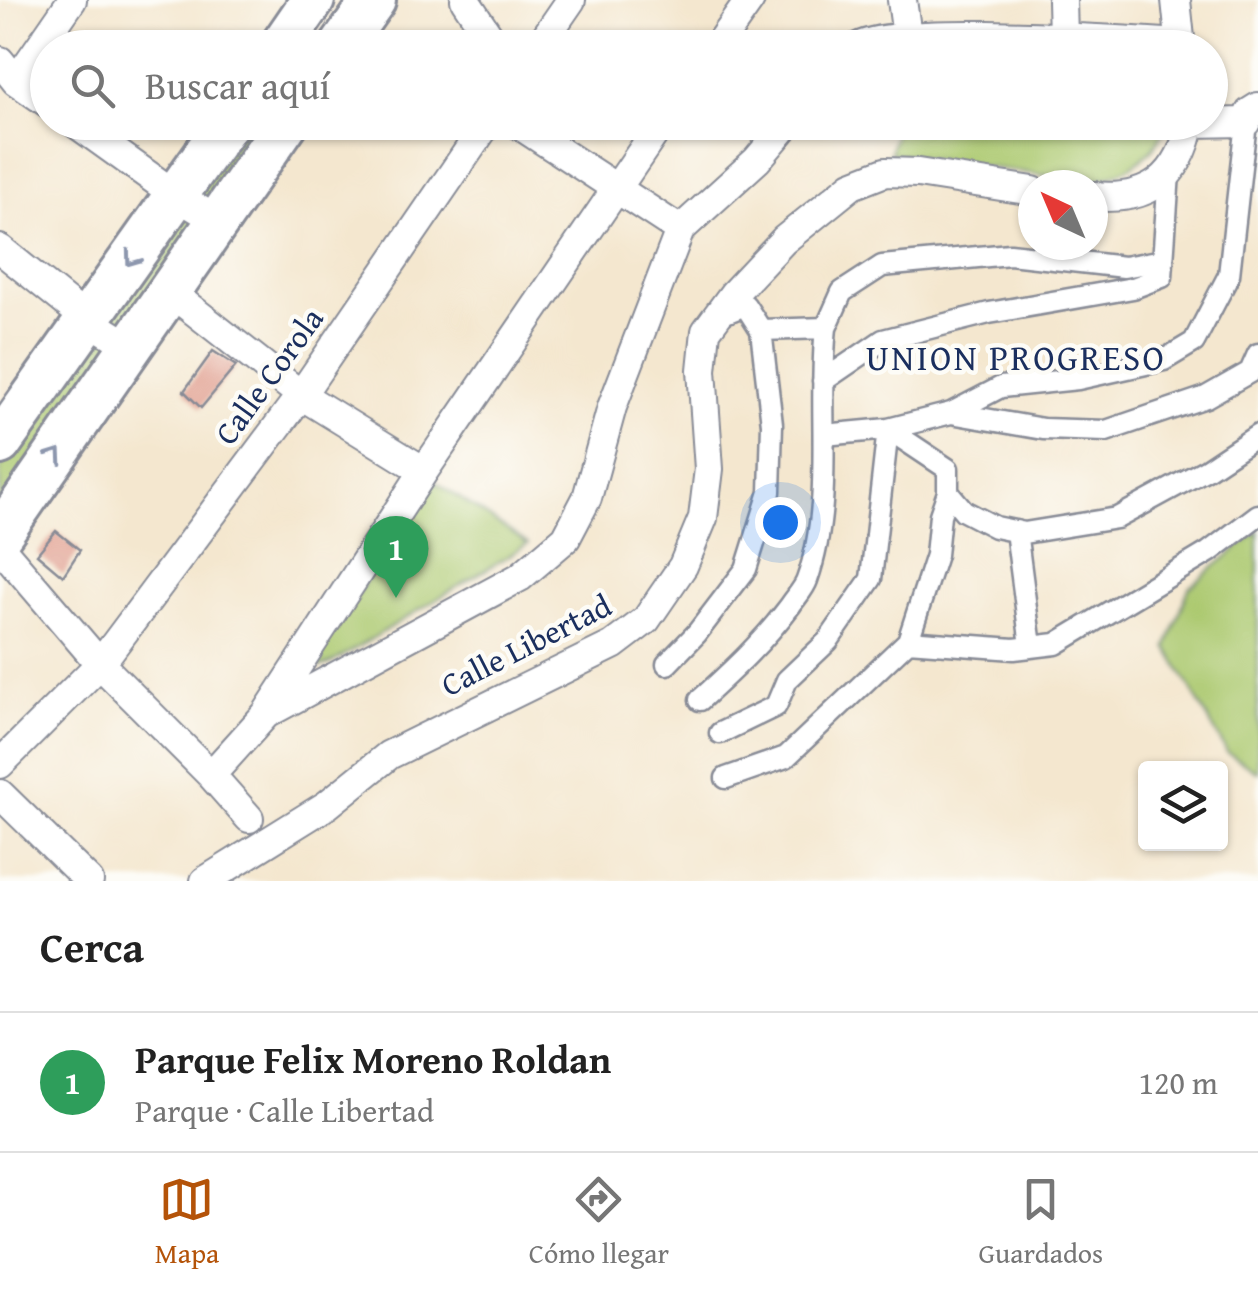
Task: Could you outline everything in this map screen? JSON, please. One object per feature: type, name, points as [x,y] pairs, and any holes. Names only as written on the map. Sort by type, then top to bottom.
[{"type":"main road","points":[[292,30],[313,0]]},
{"type":"main road","points":[[353,30],[374,0]]},
{"type":"main road","points":[[0,444],[216,140]]},
{"type":"main road","points":[[0,535],[275,140]]},
{"type":"street","points":[[45,30],[72,0]]},
{"type":"street","points":[[465,0],[484,30]]},
{"type":"street","points":[[550,30],[571,0]]},
{"type":"street","points":[[729,30],[750,0]]},
{"type":"street","points":[[902,0],[906,30]]},
{"type":"street","points":[[1062,0],[1063,30]]},
{"type":"street","points":[[1176,0],[1179,30]]},
{"type":"street","points":[[30,47],[8,71],[30,89]]},
{"type":"street","points":[[824,435],[888,430],[951,412],[1001,387],[1078,379],[1164,360],[1194,342],[1230,275],[1252,115]]},
{"type":"street","points":[[99,140],[218,221]]},
{"type":"street","name":"Calle Corola","points":[[0,764],[100,664],[301,395],[476,140]]},
{"type":"street","points":[[542,140],[680,230]]},
{"type":"street","points":[[211,775],[266,714],[424,471],[649,140]]},
{"type":"street","points":[[266,714],[520,577],[566,538],[586,498],[612,406],[680,230],[774,140]]},
{"type":"street","points":[[1108,198],[1158,185],[1178,163],[1185,140]]},
{"type":"street","name":"Calle Libertad","points":[[205,881],[327,805],[389,754],[613,645],[646,620],[684,566],[703,518],[709,469],[702,370],[706,331],[734,293],[784,240],[852,185],[885,172],[918,173],[1018,189]]},
{"type":"street","points":[[823,380],[882,340],[988,313],[1132,288],[1162,278],[1169,173]]},
{"type":"street","points":[[0,249],[88,320],[131,347]]},
{"type":"street","points":[[700,700],[761,644],[806,583],[818,527],[826,328],[842,292],[882,266],[1010,254],[1124,267],[1163,260]]},
{"type":"street","points":[[170,292],[301,395],[424,471]]},
{"type":"street","points":[[667,664],[697,634],[746,570],[770,492],[772,424],[761,330],[745,305],[716,317]]},
{"type":"street","points":[[761,330],[826,328]]},
{"type":"street","points":[[951,412],[1043,430],[1106,431],[1206,397],[1250,372],[1258,354]]},
{"type":"street","points":[[726,778],[786,757],[908,641],[936,555],[940,515],[948,492],[948,469],[888,430]]},
{"type":"street","points":[[720,733],[776,706],[786,680],[828,640],[871,579],[888,430]]},
{"type":"street","points":[[948,492],[964,512],[995,527],[1024,533],[1117,518],[1206,469],[1258,434]]},
{"type":"street","points":[[908,641],[1014,648],[1056,644],[1209,552],[1258,515]]},
{"type":"street","points":[[1016,531],[1031,646]]},
{"type":"street","points":[[0,548],[100,664],[249,818]]},
{"type":"street","points":[[0,794],[89,881]]},
{"type":"green space","points":[[232,140],[256,140],[0,503],[0,468]]},
{"type":"green space","points":[[893,140],[1158,140],[1145,156],[1110,176],[1108,170],[1018,172],[890,153]]},
{"type":"green space","points":[[436,482],[528,544],[330,664],[318,667],[314,664],[315,653]]},
{"type":"green space","points":[[1258,531],[1258,772],[1227,752],[1167,647],[1189,588]]},
{"type":"building","points":[[213,351],[236,366],[201,408],[184,391]]},
{"type":"building","points":[[56,531],[80,550],[63,576],[37,554]]},
{"type":"place","name":"Parque Felix Moreno Roldan","points":[[396,598]]},
{"type":"district","name":"UNION PROGRESO","points":[[1016,358]]}]
